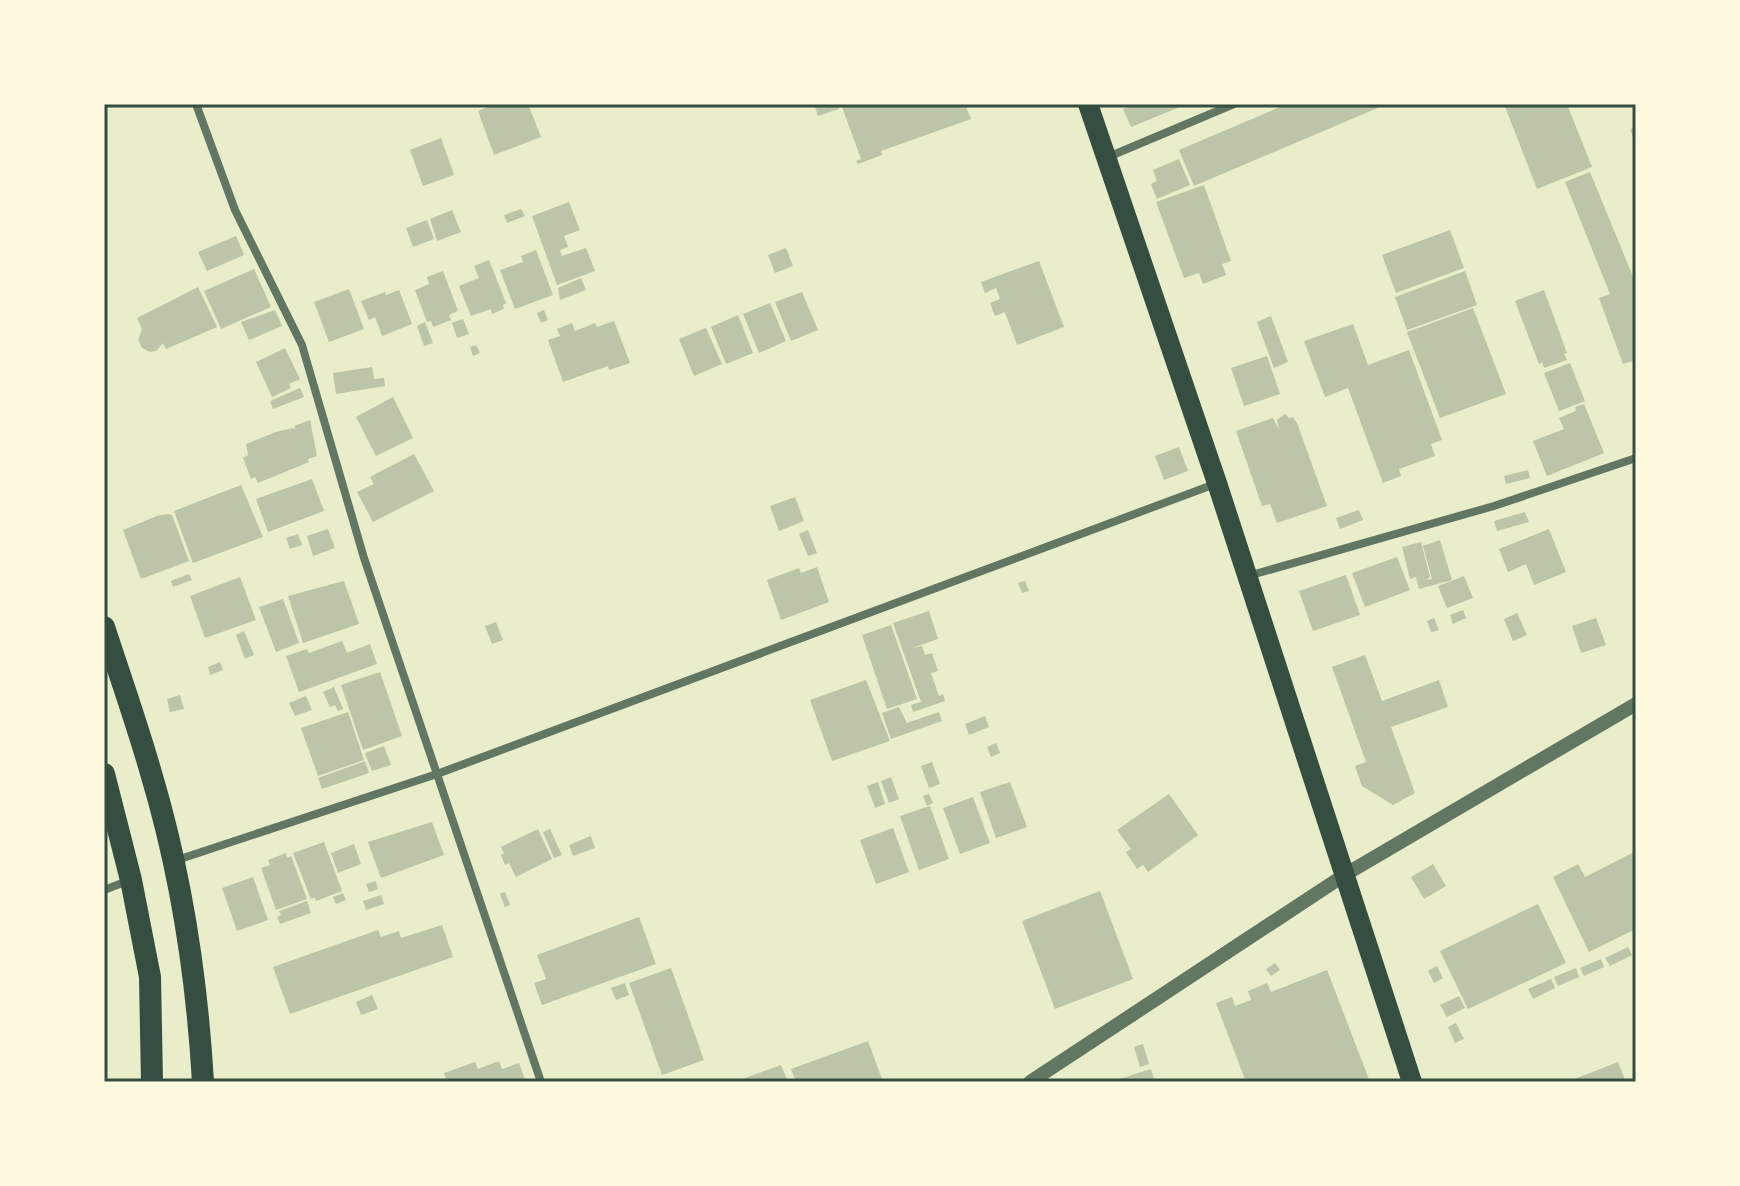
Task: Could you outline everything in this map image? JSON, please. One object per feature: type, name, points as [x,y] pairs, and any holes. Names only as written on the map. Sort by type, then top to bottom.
[{"type":"highway","points":[[104,627],[152,774],[174,861],[193,974],[203,1082]]},
{"type":"highway","points":[[104,774],[131,880],[150,977],[152,1082]]},
{"type":"main road","points":[[1088,104],[1217,483],[1412,1082]]},
{"type":"street","points":[[196,104],[235,210],[302,345],[364,558],[541,1082]]},
{"type":"street","points":[[1108,157],[1234,104]]},
{"type":"street","points":[[1247,576],[1494,506],[1636,458]]},
{"type":"street","points":[[174,861],[437,774],[1217,483]]},
{"type":"street","points":[[1030,1082],[1346,874],[1636,704]]},
{"type":"street","points":[[104,890],[131,880]]},
{"type":"building","points":[[496,104],[528,104],[541,137],[494,155],[478,111]]},
{"type":"building","points":[[814,104],[837,104],[839,109],[818,116]]},
{"type":"building","points":[[841,104],[965,104],[971,119],[881,151],[882,155],[858,164],[856,161],[861,159]]},
{"type":"building","points":[[1126,104],[1187,104],[1131,127],[1123,109],[1128,107]]},
{"type":"building","points":[[1287,104],[1387,104],[1194,186],[1179,150]]},
{"type":"building","points":[[1504,104],[1567,104],[1592,167],[1537,189]]},
{"type":"building","points":[[1636,127],[1636,146],[1630,129]]},
{"type":"building","points":[[441,138],[454,175],[423,186],[410,150]]},
{"type":"building","points":[[1179,159],[1190,185],[1157,199],[1151,184],[1157,181],[1153,170]]},
{"type":"building","points":[[1590,172],[1636,284],[1636,360],[1623,364],[1599,298],[1610,294],[1565,182]]},
{"type":"building","points":[[1204,185],[1231,261],[1222,264],[1226,275],[1203,284],[1199,273],[1184,278],[1156,202]]},
{"type":"building","points":[[569,202],[580,230],[564,236],[568,247],[560,250],[562,256],[586,248],[595,271],[557,285],[532,216]]},
{"type":"building","points":[[521,209],[525,216],[507,223],[504,215]]},
{"type":"building","points":[[452,210],[461,232],[437,241],[430,219]]},
{"type":"building","points":[[427,220],[434,239],[413,247],[406,228]]},
{"type":"building","points":[[1450,230],[1464,268],[1396,293],[1382,255]]},
{"type":"building","points":[[236,236],[244,255],[207,271],[198,252]]},
{"type":"building","points":[[786,248],[793,266],[775,273],[768,255]]},
{"type":"building","points":[[536,250],[553,295],[515,309],[500,270],[523,262],[521,256]]},
{"type":"building","points":[[489,260],[506,303],[504,309],[492,314],[491,309],[471,316],[459,286],[479,278],[474,266]]},
{"type":"building","points":[[1039,261],[1064,327],[1017,345],[1005,312],[995,316],[990,303],[1000,299],[996,288],[985,293],[981,282]]},
{"type":"building","points":[[254,269],[271,307],[221,329],[204,291]]},
{"type":"building","points":[[443,271],[458,311],[449,315],[451,320],[433,327],[431,321],[427,322],[415,290],[429,284],[427,277]]},
{"type":"building","points":[[1465,271],[1477,305],[1407,330],[1395,297]]},
{"type":"building","points":[[581,278],[586,290],[560,300],[558,288]]},
{"type":"building","points":[[198,287],[217,327],[166,349],[163,343],[156,351],[142,348],[138,340],[142,329],[137,318]]},
{"type":"building","points":[[349,289],[364,329],[329,342],[314,302]]},
{"type":"building","points":[[399,290],[412,324],[382,336],[375,317],[369,320],[361,301]]},
{"type":"building","points":[[1544,290],[1567,360],[1544,368],[1542,362],[1539,364],[1515,301]]},
{"type":"building","points":[[802,292],[818,330],[791,341],[775,302]]},
{"type":"building","points":[[770,303],[786,341],[759,353],[743,314]]},
{"type":"building","points":[[1473,308],[1506,394],[1440,418],[1407,332]]},
{"type":"building","points":[[275,310],[282,326],[249,340],[241,322]]},
{"type":"building","points":[[544,310],[548,320],[541,323],[537,313]]},
{"type":"building","points":[[738,315],[753,353],[726,364],[711,327]]},
{"type":"building","points":[[1271,316],[1288,362],[1274,368],[1257,322]]},
{"type":"building","points":[[463,319],[469,334],[457,338],[452,323]]},
{"type":"building","points":[[614,321],[630,363],[609,370],[608,366],[563,382],[548,340],[560,336],[557,329],[572,323],[575,331],[595,323],[597,327]]},
{"type":"building","points":[[425,322],[433,343],[424,346],[417,326]]},
{"type":"building","points":[[1353,324],[1368,365],[1409,350],[1442,440],[1431,444],[1435,456],[1399,469],[1401,476],[1383,483],[1348,388],[1325,397],[1304,341]]},
{"type":"building","points":[[706,328],[722,364],[694,376],[679,339]]},
{"type":"building","points":[[476,345],[480,353],[473,356],[470,347]]},
{"type":"building","points":[[285,348],[300,379],[289,384],[291,388],[272,397],[256,362]]},
{"type":"building","points":[[1267,356],[1280,394],[1244,406],[1231,368]]},
{"type":"building","points":[[1570,363],[1585,401],[1559,411],[1544,373]]},
{"type":"building","points":[[372,367],[374,379],[384,378],[385,386],[336,394],[333,373]]},
{"type":"building","points":[[300,388],[304,397],[273,409],[270,401]]},
{"type":"building","points":[[393,397],[413,438],[376,456],[356,417]]},
{"type":"building","points":[[1584,404],[1604,453],[1547,476],[1533,441],[1564,429],[1559,418]]},
{"type":"building","points":[[1285,414],[1297,423],[1327,506],[1277,523],[1270,504],[1262,506],[1236,431],[1273,418],[1279,430],[1277,420]]},
{"type":"building","points":[[310,420],[317,456],[258,483],[255,477],[251,479],[243,458],[248,455],[246,444],[276,432],[296,430],[294,426]]},
{"type":"building","points":[[1179,447],[1188,471],[1164,480],[1155,456]]},
{"type":"building","points":[[414,454],[434,491],[373,522],[357,492],[374,484],[370,477]]},
{"type":"building","points":[[1528,470],[1530,478],[1506,484],[1504,476]]},
{"type":"building","points":[[312,479],[324,511],[268,532],[256,499]]},
{"type":"building","points":[[241,485],[263,537],[193,563],[174,511]]},
{"type":"building","points":[[795,497],[804,521],[779,531],[770,506]]},
{"type":"building","points":[[1359,510],[1363,520],[1340,529],[1336,518]]},
{"type":"building","points":[[1525,512],[1529,522],[1497,531],[1494,521]]},
{"type":"building","points":[[172,515],[189,561],[141,579],[123,530]]},
{"type":"building","points":[[328,529],[335,548],[313,556],[307,536]]},
{"type":"building","points":[[1549,529],[1566,572],[1534,585],[1526,564],[1508,572],[1499,549]]},
{"type":"building","points":[[808,530],[817,553],[808,556],[799,534]]},
{"type":"building","points":[[298,534],[302,545],[290,549],[286,538]]},
{"type":"building","points":[[1440,540],[1452,580],[1419,589],[1416,577],[1410,579],[1402,547],[1421,542],[1430,577],[1426,580],[1432,579],[1423,546]]},
{"type":"building","points":[[1397,557],[1410,590],[1365,607],[1352,573]]},
{"type":"building","points":[[817,567],[829,602],[781,620],[767,580],[799,568],[801,573]]},
{"type":"building","points":[[189,574],[192,580],[173,587],[171,581]]},
{"type":"building","points":[[1346,575],[1360,615],[1313,631],[1299,591]]},
{"type":"building","points":[[1464,576],[1473,598],[1447,608],[1438,586]]},
{"type":"building","points":[[240,577],[256,620],[205,638],[190,596]]},
{"type":"building","points":[[344,581],[359,624],[303,643],[288,596]]},
{"type":"building","points":[[1025,581],[1029,591],[1022,593],[1018,583]]},
{"type":"building","points":[[283,599],[299,643],[276,652],[259,607]]},
{"type":"building","points":[[1463,610],[1466,618],[1453,624],[1450,615]]},
{"type":"building","points":[[929,611],[938,639],[912,648],[922,646],[925,655],[932,653],[938,671],[931,673],[939,696],[943,694],[945,701],[913,712],[911,705],[921,702],[893,623]]},
{"type":"building","points":[[1517,613],[1527,635],[1513,641],[1504,619]]},
{"type":"building","points":[[1434,618],[1439,630],[1431,632],[1427,621]]},
{"type":"building","points":[[1596,618],[1606,645],[1581,653],[1572,626]]},
{"type":"building","points":[[496,622],[503,640],[492,644],[485,626]]},
{"type":"building","points":[[891,625],[917,699],[887,709],[862,635]]},
{"type":"building","points":[[244,631],[254,655],[245,659],[236,635]]},
{"type":"building","points":[[342,641],[347,653],[370,644],[377,664],[299,692],[286,656],[307,649],[309,653]]},
{"type":"building","points":[[1365,655],[1382,701],[1439,680],[1448,707],[1391,727],[1415,793],[1393,805],[1362,786],[1355,766],[1366,762],[1332,667]]},
{"type":"building","points":[[220,662],[223,670],[210,675],[208,667]]},
{"type":"building","points":[[380,672],[402,736],[363,750],[341,685]]},
{"type":"building","points":[[866,680],[890,741],[832,761],[810,700]]},
{"type":"building","points":[[334,687],[343,709],[338,711],[335,705],[330,707],[323,692]]},
{"type":"building","points":[[180,695],[184,709],[170,712],[167,699]]},
{"type":"building","points":[[306,696],[312,710],[295,716],[289,703]]},
{"type":"building","points":[[899,707],[907,723],[939,712],[942,721],[891,739],[882,713]]},
{"type":"building","points":[[348,712],[364,760],[318,776],[301,728]]},
{"type":"building","points":[[985,716],[989,727],[969,735],[965,724]]},
{"type":"building","points":[[996,743],[1000,753],[991,757],[987,747]]},
{"type":"building","points":[[384,746],[391,765],[372,771],[365,753]]},
{"type":"building","points":[[365,761],[369,773],[322,789],[318,778]]},
{"type":"building","points":[[932,762],[940,784],[929,788],[921,766]]},
{"type":"building","points":[[891,777],[899,799],[889,803],[881,781]]},
{"type":"building","points":[[878,782],[885,804],[875,808],[867,786]]},
{"type":"building","points":[[1010,782],[1027,827],[996,838],[980,792]]},
{"type":"building","points":[[929,794],[933,803],[927,806],[923,796]]},
{"type":"building","points":[[1169,794],[1198,835],[1148,872],[1143,865],[1137,869],[1126,852],[1131,849],[1117,830]]},
{"type":"building","points":[[973,797],[990,843],[960,854],[943,808]]},
{"type":"building","points":[[930,806],[949,859],[919,870],[900,816]]},
{"type":"building","points":[[432,822],[444,855],[381,878],[368,842]]},
{"type":"building","points":[[893,828],[909,872],[876,884],[860,840]]},
{"type":"building","points":[[538,829],[552,859],[516,877],[509,863],[505,865],[501,847]]},
{"type":"building","points":[[550,829],[562,855],[554,858],[543,832]]},
{"type":"building","points":[[591,836],[595,848],[573,856],[569,845]]},
{"type":"building","points":[[324,842],[342,891],[316,901],[315,897],[311,899],[293,853]]},
{"type":"building","points":[[354,844],[361,864],[338,873],[331,853]]},
{"type":"building","points":[[1636,851],[1636,929],[1589,952],[1553,877],[1578,864],[1585,877]]},
{"type":"building","points":[[286,853],[287,858],[291,856],[307,899],[276,910],[261,868],[270,865],[268,860]]},
{"type":"building","points":[[1433,864],[1446,886],[1424,899],[1411,877]]},
{"type":"building","points":[[253,877],[268,920],[237,931],[222,888]]},
{"type":"building","points":[[376,881],[378,889],[369,892],[366,884]]},
{"type":"building","points":[[1100,891],[1133,979],[1055,1009],[1022,921]]},
{"type":"building","points":[[505,892],[510,905],[505,907],[500,894]]},
{"type":"building","points":[[343,893],[346,900],[336,904],[333,897]]},
{"type":"building","points":[[381,895],[384,904],[366,910],[363,901]]},
{"type":"building","points":[[307,901],[311,913],[280,924],[277,917],[281,915],[279,911]]},
{"type":"building","points":[[1538,904],[1566,963],[1468,1009],[1440,951]]},
{"type":"building","points":[[639,917],[656,964],[542,1005],[534,983],[546,979],[537,955]]},
{"type":"building","points":[[442,925],[453,957],[290,1014],[273,967],[378,930],[381,937],[399,931],[401,938]]},
{"type":"building","points":[[1628,947],[1632,955],[1610,966],[1605,958]]},
{"type":"building","points":[[1601,959],[1604,967],[1584,976],[1580,968]]},
{"type":"building","points":[[1275,963],[1280,970],[1271,976],[1266,969]]},
{"type":"building","points":[[1437,966],[1443,978],[1434,983],[1428,971]]},
{"type":"building","points":[[671,968],[704,1060],[662,1075],[629,983]]},
{"type":"building","points":[[1576,968],[1579,977],[1558,986],[1554,977]]},
{"type":"building","points":[[1327,970],[1370,1082],[1246,1082],[1216,1003],[1232,997],[1235,1006],[1251,1000],[1248,991],[1267,983],[1271,992]]},
{"type":"building","points":[[1551,979],[1555,988],[1533,999],[1528,989]]},
{"type":"building","points":[[625,983],[629,995],[616,1000],[611,988]]},
{"type":"building","points":[[372,995],[378,1009],[361,1015],[356,1002]]},
{"type":"building","points":[[1459,996],[1465,1008],[1447,1017],[1440,1005]]},
{"type":"building","points":[[1456,1023],[1464,1039],[1455,1043],[1448,1027]]},
{"type":"building","points":[[868,1041],[883,1082],[796,1082],[791,1069]]},
{"type":"building","points":[[1143,1044],[1149,1064],[1140,1067],[1134,1047]]},
{"type":"building","points":[[499,1061],[502,1069],[519,1063],[526,1082],[447,1082],[444,1073],[475,1062],[478,1069]]},
{"type":"building","points":[[1618,1062],[1626,1082],[1567,1082]]},
{"type":"building","points":[[781,1065],[788,1082],[734,1082]]},
{"type":"building","points":[[1151,1069],[1155,1082],[1113,1082],[1113,1081]]}]
